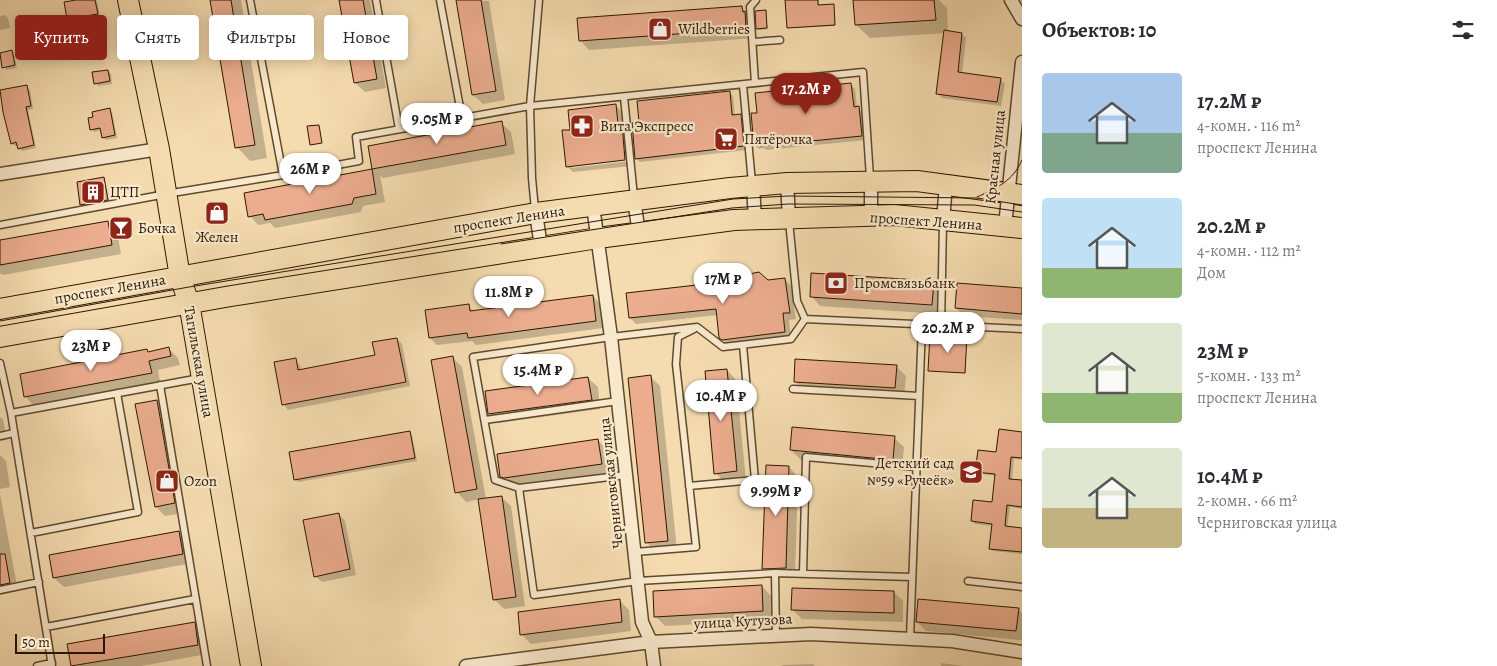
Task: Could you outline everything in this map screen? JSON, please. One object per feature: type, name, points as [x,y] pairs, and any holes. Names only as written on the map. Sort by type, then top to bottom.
[{"type":"main road","name":"Тагильская улица","points":[[128,0],[159,149],[180,277],[189,304],[251,666]]},
{"type":"main road","name":"проспект Ленина","points":[[0,309],[536,214],[752,186],[787,183],[917,181],[1015,194]]},
{"type":"main road","name":"проспект Ленина","points":[[0,337],[540,247],[734,220],[894,216],[1013,227]]},
{"type":"street","points":[[1011,0],[1022,19]]},
{"type":"street","name":"Красная улица","points":[[1013,227],[1022,62]]},
{"type":"street","points":[[0,174],[159,149]]},
{"type":"street","points":[[870,182],[871,216]]},
{"type":"street","points":[[787,183],[789,218]]},
{"type":"street","points":[[943,220],[946,184]]},
{"type":"street","points":[[752,186],[755,219]]},
{"type":"street","points":[[634,200],[639,233]]},
{"type":"street","name":"Черниговская улица","points":[[594,206],[611,337],[642,622],[651,642],[654,666]]},
{"type":"street","points":[[536,214],[540,247]]},
{"type":"street","name":"улица Кутузова","points":[[466,666],[651,642],[811,634],[952,641],[1022,652]]},
{"type":"lane","points":[[250,0],[283,175]]},
{"type":"lane","points":[[376,0],[399,129]]},
{"type":"lane","points":[[440,0],[462,118]]},
{"type":"lane","points":[[536,214],[532,178],[530,106],[539,0],[545,0]]},
{"type":"lane","points":[[755,83],[750,7],[756,0]]},
{"type":"lane","points":[[753,42],[780,40]]},
{"type":"lane","points":[[0,225],[359,161],[356,137],[399,129],[530,106],[863,72],[870,182]]},
{"type":"lane","points":[[743,85],[752,186]]},
{"type":"lane","points":[[624,97],[634,200]]},
{"type":"lane","points":[[789,218],[797,301],[805,320]]},
{"type":"lane","points":[[941,326],[943,220]]},
{"type":"lane","points":[[805,320],[1022,329]]},
{"type":"lane","points":[[626,475],[519,488],[495,480],[473,357],[611,337],[697,327],[723,347],[743,345],[791,339],[805,320]]},
{"type":"lane","points":[[910,638],[922,325]]},
{"type":"lane","points":[[635,552],[696,547],[676,364],[678,338],[697,327]]},
{"type":"lane","points":[[689,486],[755,480],[743,345]]},
{"type":"lane","points":[[0,363],[11,413],[52,665],[37,666]]},
{"type":"lane","points":[[11,413],[202,378]]},
{"type":"lane","points":[[160,385],[206,666]]},
{"type":"lane","points":[[793,389],[919,396]]},
{"type":"lane","points":[[30,533],[138,512],[117,393]]},
{"type":"lane","points":[[484,420],[618,401]]},
{"type":"lane","points":[[0,436],[14,433]]},
{"type":"lane","points":[[803,574],[806,457],[916,467]]},
{"type":"lane","points":[[519,488],[534,595],[638,581],[775,573],[912,577]]},
{"type":"lane","points":[[775,573],[776,636]]},
{"type":"lane","points":[[968,581],[1022,587]]},
{"type":"lane","points":[[0,590],[39,582]]},
{"type":"lane","points":[[46,627],[195,600]]},
{"type":"building","points":[[95,0],[98,14],[66,15],[64,2]]},
{"type":"building","points":[[210,0],[231,0],[233,15],[213,15]]},
{"type":"building","points":[[339,0],[363,0],[366,15],[342,15]]},
{"type":"building","points":[[456,0],[481,0],[496,91],[472,95]]},
{"type":"building","points":[[785,0],[818,0],[818,5],[834,4],[835,25],[787,28]]},
{"type":"building","points":[[853,0],[934,0],[936,20],[855,25]]},
{"type":"building","points":[[742,6],[743,12],[745,11],[746,29],[579,41],[577,18]]},
{"type":"building","points":[[766,10],[767,28],[756,29],[755,11]]},
{"type":"building","points":[[944,30],[962,33],[958,72],[1001,78],[997,102],[936,94]]},
{"type":"building","points":[[12,50],[15,65],[2,68],[0,53]]},
{"type":"building","points":[[220,60],[241,60],[255,145],[235,148]]},
{"type":"building","points":[[350,60],[374,60],[377,79],[354,83]]},
{"type":"building","points":[[108,70],[110,81],[94,84],[92,72]]},
{"type":"building","points":[[851,83],[854,107],[859,106],[862,136],[754,145],[751,113],[757,113],[755,93]]},
{"type":"building","points":[[27,85],[31,106],[26,107],[34,145],[18,149],[16,142],[11,144],[0,90]]},
{"type":"building","points":[[730,91],[732,115],[741,114],[744,146],[635,159],[632,123],[639,122],[637,101]]},
{"type":"building","points":[[616,104],[618,124],[622,124],[625,160],[566,167],[562,130],[570,130],[568,110]]},
{"type":"building","points":[[110,108],[115,135],[102,138],[100,128],[90,130],[88,118],[93,117],[92,112]]},
{"type":"building","points":[[502,121],[506,145],[372,169],[368,146]]},
{"type":"building","points":[[319,125],[322,143],[310,145],[307,126]]},
{"type":"building","points":[[372,169],[376,194],[354,198],[352,204],[265,220],[263,214],[248,217],[244,193]]},
{"type":"building","name":"ЦТП","points":[[104,177],[108,200],[80,205],[77,182]]},
{"type":"building","name":"Желен","points":[[222,205],[225,219],[212,222],[210,207]]},
{"type":"building","points":[[108,221],[112,245],[0,265],[0,240]]},
{"type":"building","points":[[759,272],[768,280],[785,278],[790,313],[783,313],[785,332],[722,340],[719,338],[716,309],[629,318],[626,293],[697,285],[697,288],[740,283],[749,274]]},
{"type":"building","points":[[811,273],[934,281],[932,305],[810,297]]},
{"type":"building","points":[[957,283],[1022,288],[1022,314],[955,308]]},
{"type":"building","points":[[593,295],[596,321],[468,338],[467,333],[429,338],[425,310],[469,304],[470,311]]},
{"type":"building","points":[[930,334],[967,336],[965,373],[928,371]]},
{"type":"building","points":[[397,338],[406,382],[282,405],[274,362],[296,358],[298,370],[375,355],[372,342]]},
{"type":"building","points":[[169,347],[171,356],[149,361],[152,373],[24,397],[20,374],[147,349],[148,352]]},
{"type":"building","points":[[453,356],[477,489],[455,493],[431,360]]},
{"type":"building","points":[[795,359],[897,365],[895,388],[794,382]]},
{"type":"building","points":[[727,369],[737,471],[714,474],[705,371]]},
{"type":"building","points":[[651,375],[668,541],[645,543],[628,378]]},
{"type":"building","points":[[588,377],[592,400],[488,414],[485,391]]},
{"type":"building","points":[[157,400],[175,503],[155,507],[135,404]]},
{"type":"building","points":[[792,427],[895,436],[893,460],[790,450]]},
{"type":"building","points":[[999,429],[1022,432],[1022,458],[1011,457],[1009,479],[1022,480],[1022,507],[1007,505],[1005,526],[1022,528],[1022,552],[989,549],[992,524],[971,521],[973,500],[992,502],[995,474],[975,472],[978,450],[996,452]]},
{"type":"building","points":[[410,431],[415,458],[294,480],[289,452]]},
{"type":"building","points":[[598,439],[602,464],[500,477],[497,454]]},
{"type":"building","points":[[766,465],[789,466],[786,568],[762,569]]},
{"type":"building","points":[[502,496],[516,597],[493,600],[478,499]]},
{"type":"building","points":[[339,513],[350,569],[314,577],[303,520]]},
{"type":"building","points":[[179,531],[183,554],[53,578],[49,555]]},
{"type":"building","points":[[0,554],[5,554],[10,583],[0,585]]},
{"type":"building","points":[[762,585],[763,611],[654,617],[653,591]]},
{"type":"building","points":[[792,588],[894,591],[894,613],[791,610]]},
{"type":"building","points":[[620,599],[622,622],[520,635],[518,612]]},
{"type":"building","points":[[918,599],[1019,608],[1016,631],[916,622]]},
{"type":"building","points":[[195,622],[198,645],[71,666],[67,644]]},
{"type":"tram line","points":[[977,197],[998,187],[1009,179],[1022,160]]},
{"type":"tram line","points":[[0,321],[189,287],[733,199],[788,196],[977,198],[1022,205]]},
{"type":"tram line","points":[[501,244],[732,208],[788,204],[974,205],[1022,212]]},
{"type":"place","name":"Wildberries","points":[[660,29]]},
{"type":"place","name":"Вита Экспресс","points":[[582,126]]},
{"type":"place","name":"Пятёрочка","points":[[726,139]]},
{"type":"place","name":"ЦТП","points":[[93,192]]},
{"type":"place","name":"Желен","points":[[217,213]]},
{"type":"place","name":"Бочка","points":[[121,228]]},
{"type":"place","name":"Промсвязьбанк","points":[[836,283]]},
{"type":"place","name":"Детский сад №59 «Ручеёк»","points":[[971,472]]},
{"type":"place","name":"Ozon","points":[[167,481]]}]
